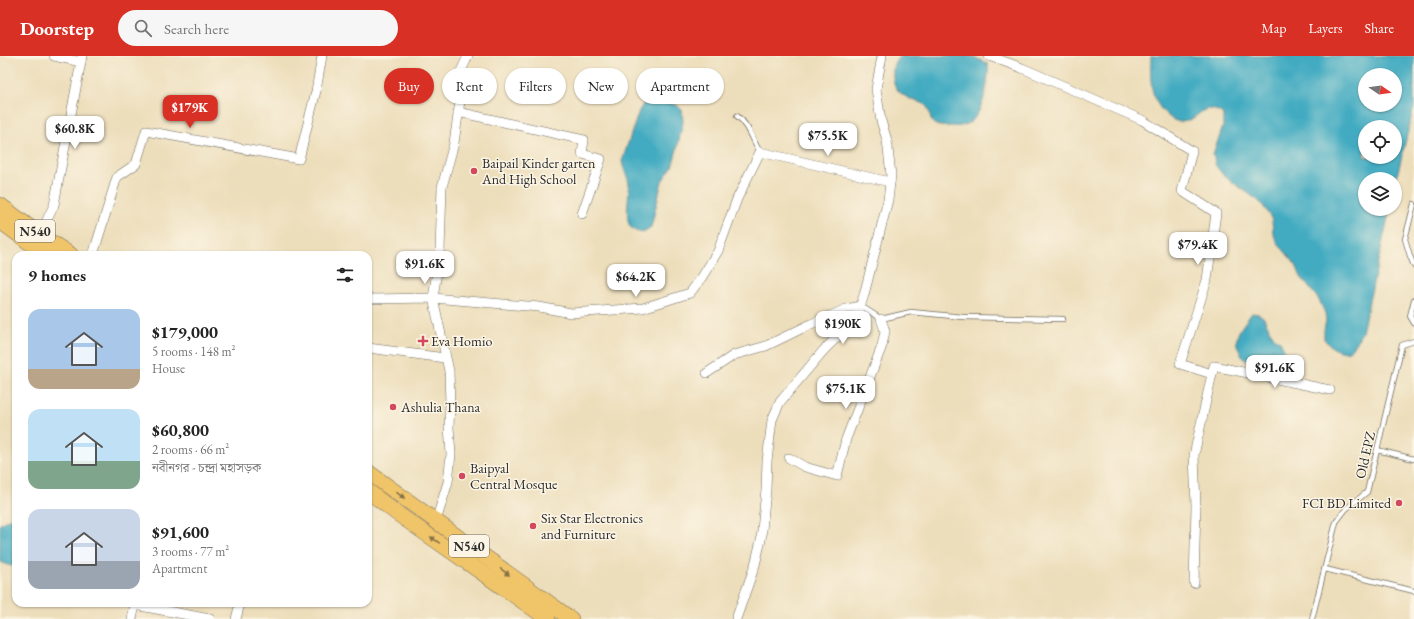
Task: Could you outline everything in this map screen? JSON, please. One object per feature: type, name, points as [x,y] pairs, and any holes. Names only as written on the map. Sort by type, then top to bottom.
[{"type":"highway","name":"N540","points":[[0,205],[40,235],[65,251]]},
{"type":"highway","name":"N540","points":[[0,221],[41,251]]},
{"type":"highway","name":"N540","points":[[372,475],[571,619]]},
{"type":"highway","name":"N540","points":[[372,494],[548,619]]},
{"type":"street","points":[[40,235],[54,205],[82,59],[54,56]]},
{"type":"street","points":[[94,251],[117,177],[136,164],[146,131],[299,159],[316,91],[322,56]]},
{"type":"street","points":[[436,521],[448,482],[451,454],[449,427],[449,371],[433,298],[440,251],[442,188],[454,143],[461,72],[468,56]]},
{"type":"street","points":[[736,619],[755,565],[761,540],[767,461],[772,420],[780,402],[823,350],[848,326],[858,313],[861,306],[888,200],[890,182],[890,162],[887,140],[881,121],[876,89],[882,56]]},
{"type":"street","points":[[990,56],[1022,68],[1142,120],[1192,150],[1182,191],[1216,213],[1207,280],[1180,364],[1212,374]]},
{"type":"street","points":[[458,112],[584,140],[582,154],[601,159],[582,214]]},
{"type":"street","points":[[372,299],[433,298],[539,307],[572,313],[643,308],[690,293],[702,277],[718,251],[737,198],[760,152],[890,182]]},
{"type":"street","points":[[707,373],[734,355],[766,346],[846,309],[861,306]]},
{"type":"street","points":[[789,458],[805,467],[836,476],[846,439],[882,346],[885,331],[881,319]]},
{"type":"street","points":[[372,349],[446,358]]},
{"type":"street","points":[[1194,583],[1196,506],[1194,455],[1214,366],[1330,390]]},
{"type":"street","points":[[132,619],[135,607]]},
{"type":"street","points":[[174,607],[210,619]]},
{"type":"street","points":[[236,619],[239,607]]},
{"type":"lane","points":[[737,116],[748,127],[760,152]]},
{"type":"lane","points":[[1414,204],[1405,239],[1414,266]]},
{"type":"lane","points":[[1414,300],[1410,316],[1414,323]]},
{"type":"lane","points":[[861,306],[881,319],[911,312],[963,317],[1063,319]]},
{"type":"lane","name":"Old EPZ","points":[[1312,619],[1336,522],[1346,509],[1367,492],[1402,345],[1414,341]]},
{"type":"lane","points":[[1377,450],[1414,460]]},
{"type":"lane","points":[[1325,570],[1414,591]]},
{"type":"water","points":[[901,56],[972,56],[988,64],[988,79],[982,104],[974,118],[969,123],[960,126],[936,125],[932,121],[929,110],[925,105],[913,100],[897,90],[893,77],[893,66],[896,60]]},
{"type":"water","points":[[1151,56],[1414,56],[1414,107],[1402,156],[1402,120],[1358,120],[1358,164],[1400,164],[1398,172],[1358,172],[1358,216],[1388,216],[1362,332],[1349,351],[1335,349],[1324,339],[1326,321],[1325,313],[1319,300],[1301,277],[1296,265],[1277,242],[1273,233],[1272,220],[1267,211],[1259,201],[1224,176],[1216,166],[1213,154],[1223,127],[1223,114],[1216,110],[1210,109],[1189,120],[1182,122],[1176,121],[1162,110],[1157,103],[1151,80]]},
{"type":"water","points":[[643,104],[677,105],[682,110],[683,122],[672,167],[662,181],[651,227],[643,232],[634,230],[630,227],[628,222],[627,209],[629,182],[622,161],[639,111]]},
{"type":"water","points":[[1252,313],[1259,314],[1264,318],[1270,331],[1275,338],[1280,341],[1284,349],[1282,360],[1272,368],[1260,368],[1251,364],[1243,356],[1238,347],[1238,334]]},
{"type":"water","points":[[12,517],[12,566],[0,561],[0,524]]},
{"type":"place","name":"Baipail Kinder garten And High School","points":[[474,171]]},
{"type":"place","name":"Eva Homio","points":[[423,341]]},
{"type":"place","name":"Ashulia Thana","points":[[393,407]]},
{"type":"place","name":"Baipyal Central Mosque","points":[[462,476]]},
{"type":"place","name":"FCI BD Limited","points":[[1399,503]]},
{"type":"place","name":"Six Star Electronics and Furniture","points":[[533,526]]}]
